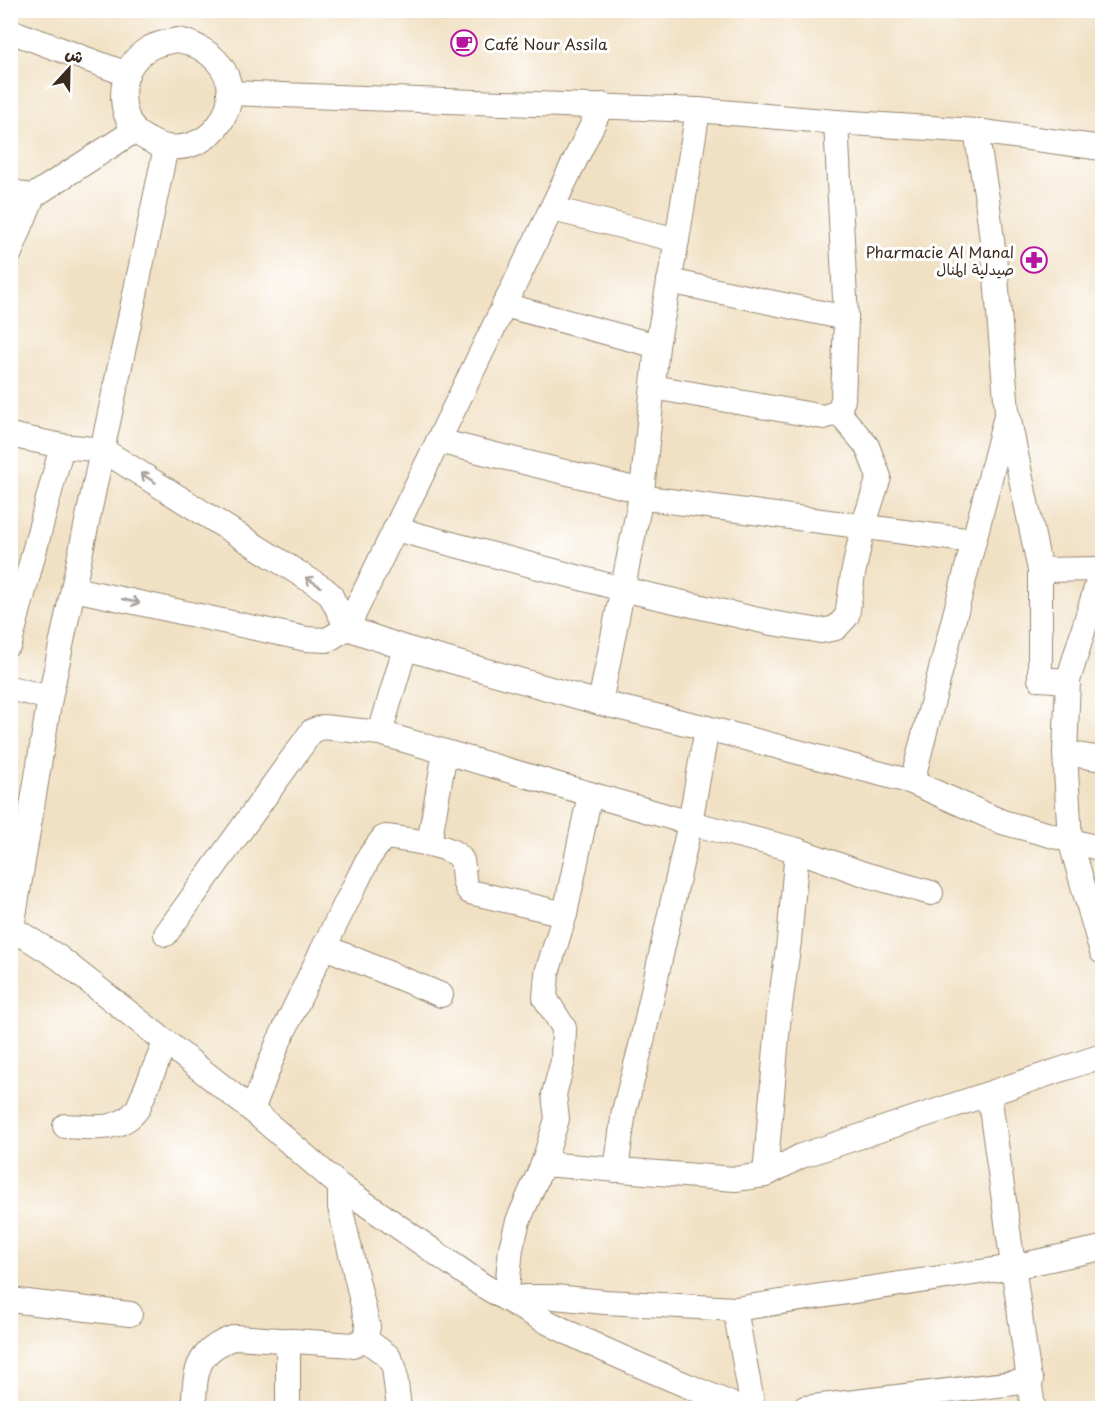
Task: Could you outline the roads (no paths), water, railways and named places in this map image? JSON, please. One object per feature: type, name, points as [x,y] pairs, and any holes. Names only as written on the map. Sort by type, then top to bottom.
[{"type":"street","points":[[10,31],[127,74]]},
{"type":"street","points":[[178,40],[208,51],[219,63],[227,77],[229,93],[226,111],[218,128],[203,140],[185,147],[166,147],[134,131],[122,98],[123,84],[136,58],[148,48],[163,42],[178,40]]},
{"type":"street","points":[[229,93],[698,110],[976,131],[1102,148]]},
{"type":"street","points":[[74,589],[306,639],[327,640],[347,628],[602,105]]},
{"type":"street","points":[[600,703],[641,494],[657,346],[698,110]]},
{"type":"street","points":[[653,387],[824,417],[838,412],[843,400],[846,318],[836,122]]},
{"type":"street","points":[[10,253],[33,196],[134,131]]},
{"type":"street","points":[[976,131],[995,265],[1007,411],[1040,570],[1040,678],[1068,681]]},
{"type":"street","points":[[166,147],[50,698],[11,932],[58,957],[252,1110],[340,1186],[482,1285],[532,1315],[740,1408]]},
{"type":"street","points":[[10,190],[33,196]]},
{"type":"street","points":[[553,209],[677,240]]},
{"type":"street","points":[[669,282],[846,318]]},
{"type":"street","points":[[504,305],[657,346]]},
{"type":"street","points":[[912,782],[1007,411]]},
{"type":"street","points":[[395,529],[622,589],[772,623],[821,631],[836,628],[847,616],[863,527],[879,477],[867,446],[838,412]]},
{"type":"street","points":[[10,435],[62,446],[103,450],[324,589],[330,594],[347,628],[405,648],[600,703],[707,728],[912,782],[1002,822],[1102,849]]},
{"type":"street","points":[[438,441],[641,494],[973,541]]},
{"type":"street","points":[[10,644],[62,446]]},
{"type":"street","points":[[1040,570],[1102,569],[1068,681],[1065,753],[1070,840],[1102,952]]},
{"type":"street","points":[[380,733],[405,648]]},
{"type":"street","points":[[10,688],[50,698]]},
{"type":"street","points":[[166,934],[312,731],[323,727],[380,733],[690,823],[797,850],[864,874],[931,893]]},
{"type":"street","points":[[616,1170],[624,1111],[641,1046],[690,823],[707,728]]},
{"type":"street","points":[[429,843],[445,752]]},
{"type":"street","points":[[1065,753],[1102,759]]},
{"type":"street","points":[[506,1299],[511,1248],[518,1221],[543,1164],[557,1119],[554,1094],[562,1061],[564,1028],[545,998],[547,973],[565,914],[590,794]]},
{"type":"street","points":[[252,1110],[278,1043],[324,947],[369,857],[382,839],[387,837],[429,843],[461,857],[463,878],[470,892],[565,914]]},
{"type":"street","points":[[765,1175],[779,1013],[797,850]]},
{"type":"street","points":[[324,947],[441,995]]},
{"type":"street","points":[[65,1126],[112,1127],[132,1116],[138,1108],[165,1043]]},
{"type":"street","points":[[543,1164],[735,1179],[765,1175],[801,1156],[1102,1056]]},
{"type":"street","points":[[989,1094],[1033,1408]]},
{"type":"street","points":[[194,1408],[194,1385],[199,1364],[208,1350],[221,1342],[236,1337],[353,1345],[365,1339],[368,1327],[340,1207],[340,1186]]},
{"type":"street","points":[[506,1299],[555,1297],[735,1309],[1013,1267],[1102,1248]]},
{"type":"street","points":[[10,1299],[130,1314]]},
{"type":"street","points":[[735,1309],[753,1408]]},
{"type":"street","points":[[365,1339],[392,1361],[399,1408]]},
{"type":"street","points":[[288,1340],[288,1408]]},
{"type":"street","points":[[805,1408],[1031,1381]]},
{"type":"place","name":"Café Nour Assila","points":[[464,43]]},
{"type":"place","name":"Pharmacie Al Manal صيدلية المنال","points":[[1034,260]]}]
